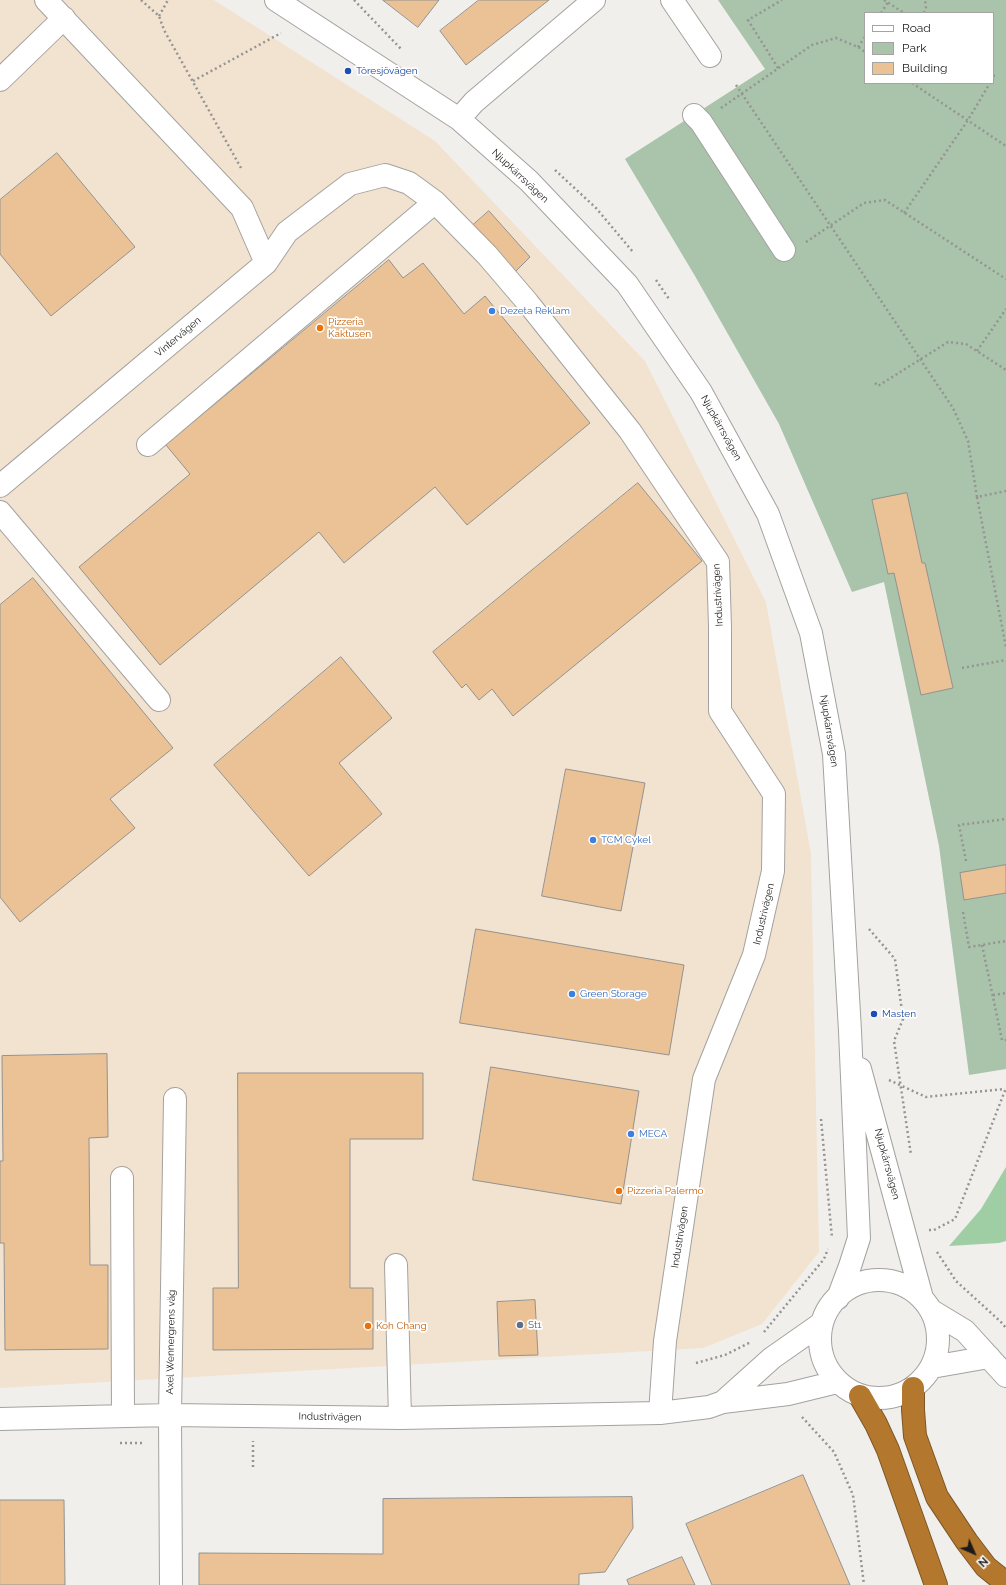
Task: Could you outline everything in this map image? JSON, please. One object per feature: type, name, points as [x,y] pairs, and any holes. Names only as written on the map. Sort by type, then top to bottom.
[{"type":"highway","points":[[913,1388],[915,1436],[937,1497],[966,1542],[986,1567],[1006,1583]]},
{"type":"highway","points":[[860,1396],[876,1424],[888,1450],[936,1585]]},
{"type":"street","points":[[46,0],[242,208],[266,263]]},
{"type":"street","name":"Njupkärrsvägen","points":[[276,0],[459,119],[529,182],[627,284],[701,392],[768,514],[811,633],[834,754],[850,1031],[859,1238],[838,1298]]},
{"type":"street","points":[[459,119],[474,102],[594,0]]},
{"type":"street","points":[[672,0],[710,56]]},
{"type":"street","points":[[0,80],[64,18]]},
{"type":"street","points":[[697,118],[793,247]]},
{"type":"street","name":"Industrivägen","points":[[350,184],[385,175],[409,183],[434,202],[487,255],[528,303],[638,442],[718,562],[720,710],[774,794],[773,871],[754,955],[704,1079],[665,1342],[660,1413]]},
{"type":"street","name":"Vintervägen","points":[[0,486],[266,263],[287,232],[350,184]]},
{"type":"street","points":[[148,445],[434,202]]},
{"type":"street","points":[[0,512],[159,700]]},
{"type":"street","name":"Njupkärrsvägen","points":[[850,1031],[927,1304]]},
{"type":"street","name":"Axel Wennergrens väg","points":[[171,1585],[170,1415],[175,1099]]},
{"type":"street","points":[[122,1178],[123,1416]]},
{"type":"street","points":[[396,1265],[400,1418]]},
{"type":"street","points":[[927,1304],[937,1325],[939,1340],[937,1354],[932,1367],[924,1379],[903,1394],[891,1398],[876,1399],[860,1396],[837,1382],[828,1370],[823,1358],[820,1344],[822,1324],[828,1309],[847,1290],[858,1284],[881,1280],[896,1282],[909,1288],[927,1304],[966,1331],[1006,1376]]},
{"type":"street","name":"Industrivägen","points":[[724,1402],[772,1358],[822,1324]]},
{"type":"street","points":[[932,1367],[989,1357]]},
{"type":"street","name":"Industrivägen","points":[[0,1419],[170,1415],[400,1418],[660,1413],[709,1407],[724,1402],[788,1394],[837,1382]]},
{"type":"path","points":[[141,0],[159,16],[164,30],[242,172]]},
{"type":"path","points":[[159,16],[168,0]]},
{"type":"path","points":[[354,0],[402,51]]},
{"type":"path","points":[[778,68],[748,20],[782,0]]},
{"type":"path","points":[[884,0],[903,12]]},
{"type":"path","points":[[924,12],[926,8],[925,0]]},
{"type":"path","points":[[882,12],[888,2]]},
{"type":"path","points":[[193,81],[281,33]]},
{"type":"path","points":[[697,118],[741,93],[812,45],[836,38],[858,47],[864,51]]},
{"type":"path","points":[[858,47],[864,38]]},
{"type":"path","points":[[914,84],[1006,146]]},
{"type":"path","points":[[904,213],[968,120],[989,84]]},
{"type":"path","points":[[736,86],[953,408],[968,441],[977,497],[1006,647]]},
{"type":"path","points":[[793,247],[831,226],[864,204],[885,200],[1006,279]]},
{"type":"path","points":[[977,351],[1006,308]]},
{"type":"path","points":[[875,383],[878,386],[948,342],[966,344],[1006,370]]},
{"type":"path","points":[[977,497],[1006,491]]},
{"type":"path","points":[[962,668],[1006,660]]},
{"type":"path","points":[[966,861],[959,825],[1006,819]]},
{"type":"path","points":[[963,912],[969,947],[1006,941]]},
{"type":"path","points":[[982,945],[1002,1040],[1006,1040]]},
{"type":"path","points":[[993,995],[1006,993]]},
{"type":"path","points":[[883,1078],[926,1097],[1005,1088]]},
{"type":"path","points":[[821,1119],[832,1239]]},
{"type":"path","points":[[788,1394],[796,1410],[834,1452],[853,1495],[864,1585]]},
{"type":"path","points":[[252,1467],[253,1440]]},
{"type":"shaded area","points":[[0,0],[214,0],[435,141],[645,361],[766,602],[811,854],[819,1252],[762,1324],[703,1348],[0,1388]]},
{"type":"green space","points":[[718,0],[1006,0],[1006,1069],[969,1075],[939,846],[884,582],[852,592],[779,424],[695,276],[625,159],[765,69]]},
{"type":"green space","points":[[1006,1167],[1006,1241],[999,1243],[949,1246],[981,1209]]},
{"type":"building","points":[[383,0],[439,0],[418,27]]},
{"type":"building","points":[[479,0],[549,0],[466,65],[440,31]]},
{"type":"building","points":[[57,153],[135,247],[51,316],[0,254],[0,200]]},
{"type":"building","points":[[489,211],[530,257],[514,273],[472,226]]},
{"type":"building","points":[[389,260],[403,278],[423,263],[464,314],[485,296],[590,423],[467,525],[435,487],[344,563],[319,532],[160,665],[79,567],[190,474],[166,445]]},
{"type":"building","points":[[638,483],[702,561],[513,716],[492,689],[479,700],[466,684],[462,688],[433,652]]},
{"type":"building","points":[[907,493],[922,563],[925,563],[953,688],[921,695],[894,573],[888,574],[872,500]]},
{"type":"building","points":[[33,578],[173,748],[110,799],[135,828],[20,922],[0,897],[0,605]]},
{"type":"building","points":[[341,657],[392,718],[339,763],[382,814],[309,876],[214,765]]},
{"type":"building","name":"TCM Cykel","points":[[566,769],[645,783],[621,911],[542,896]]},
{"type":"building","points":[[1006,865],[1006,893],[964,900],[960,873]]},
{"type":"building","name":"Green Storage","points":[[476,929],[684,965],[669,1055],[460,1023]]},
{"type":"building","points":[[107,1054],[108,1137],[89,1138],[90,1265],[108,1265],[108,1349],[5,1350],[4,1243],[0,1243],[0,1161],[3,1161],[2,1056]]},
{"type":"building","points":[[491,1067],[639,1091],[621,1204],[473,1180]]},
{"type":"building","points":[[238,1073],[423,1073],[423,1139],[350,1139],[350,1288],[373,1288],[373,1349],[213,1350],[213,1288],[238,1288]]},
{"type":"building","points":[[535,1300],[538,1355],[499,1356],[497,1302]]},
{"type":"building","points":[[803,1475],[850,1585],[712,1585],[686,1524]]},
{"type":"building","points":[[632,1497],[633,1528],[605,1572],[579,1574],[579,1585],[199,1585],[199,1553],[383,1554],[383,1499]]},
{"type":"building","points":[[0,1500],[64,1500],[65,1585],[0,1585]]},
{"type":"building","points":[[682,1557],[695,1585],[629,1585],[627,1580]]},
{"type":"place","name":"Töresjövägen","points":[[348,71]]},
{"type":"place","name":"Dezeta Reklam","points":[[492,311]]},
{"type":"place","name":"Pizzeria Kaktusen","points":[[320,328]]},
{"type":"place","name":"TCM Cykel","points":[[593,840]]},
{"type":"place","name":"Green Storage","points":[[572,994]]},
{"type":"place","name":"Masten","points":[[874,1014]]},
{"type":"place","name":"MECA","points":[[631,1134]]},
{"type":"place","name":"Pizzeria Palermo","points":[[619,1191]]},
{"type":"place","name":"St1","points":[[520,1325]]},
{"type":"place","name":"Koh Chang","points":[[368,1326]]}]
